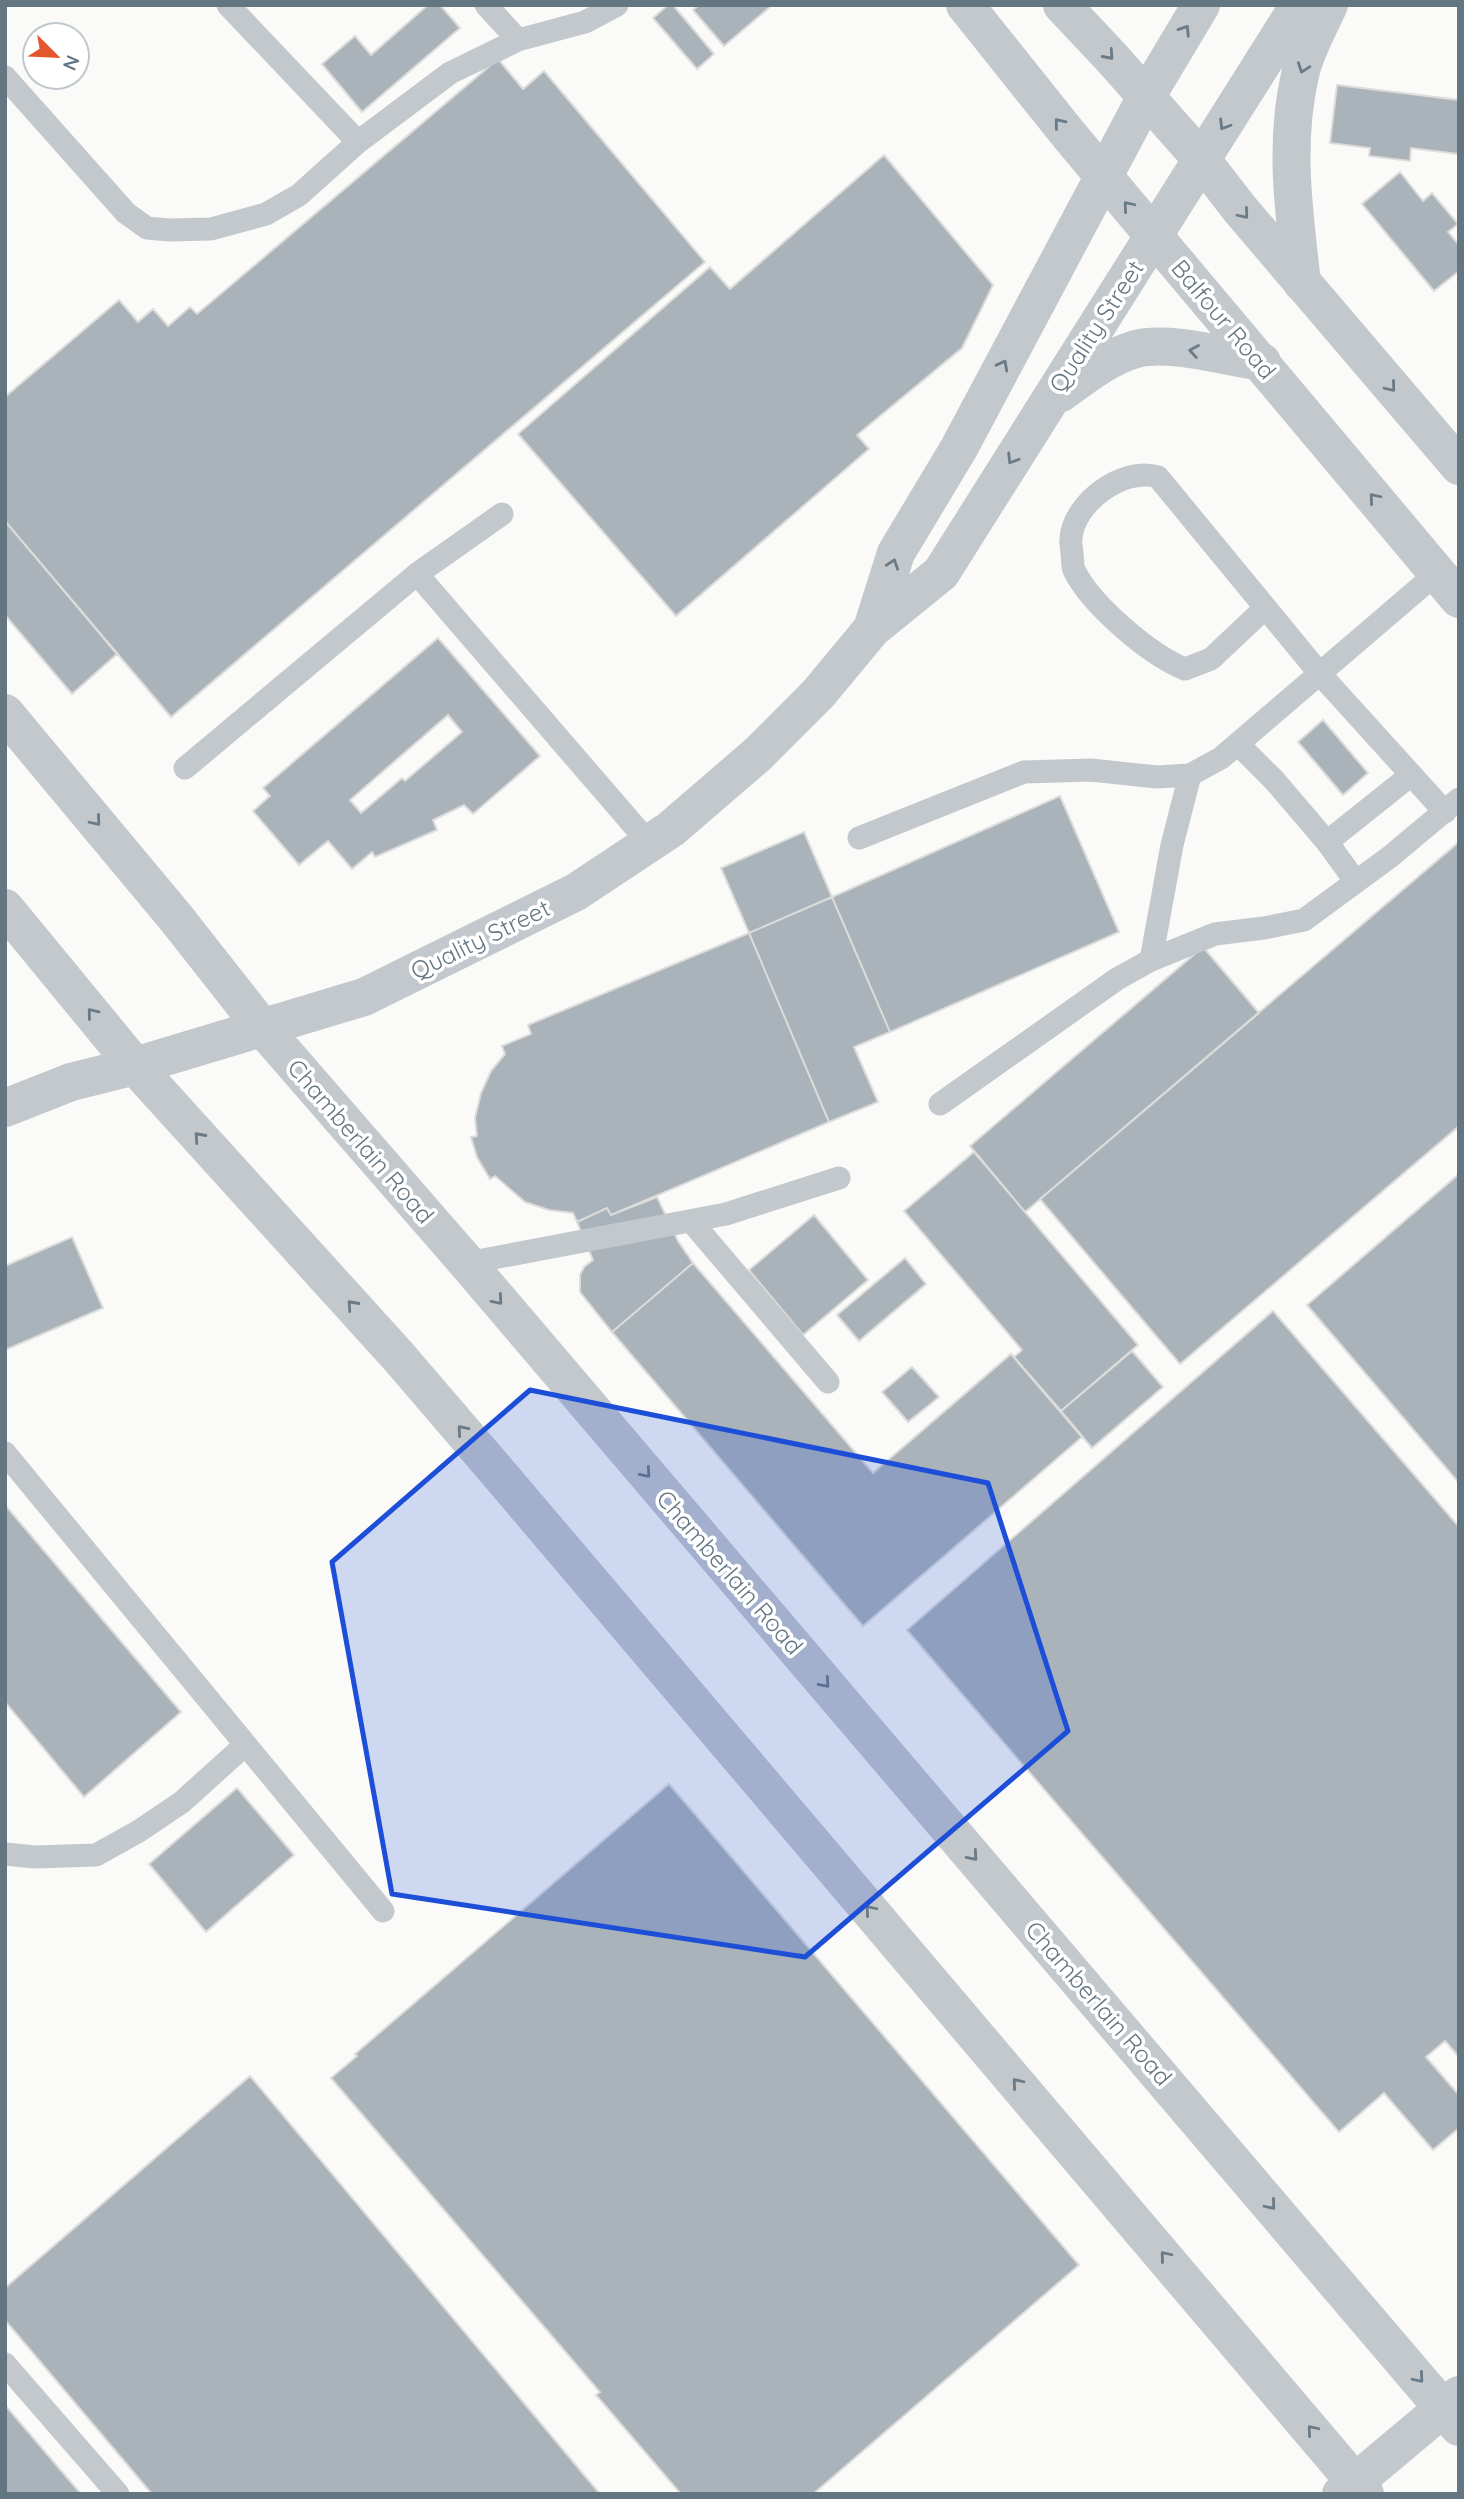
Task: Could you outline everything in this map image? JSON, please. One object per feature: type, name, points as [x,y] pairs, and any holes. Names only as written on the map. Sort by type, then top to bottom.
[{"type":"street","name":"Balfour Road","points":[[965,5],[1103,175],[1448,586]]},
{"type":"street","points":[[1062,5],[1202,160],[1302,283],[1454,449]]},
{"type":"street","name":"Quality Street","points":[[872,629],[896,553],[959,448],[1103,175],[1201,5]]},
{"type":"street","name":"Quality Street","points":[[5,1108],[71,1082],[135,1066],[363,997],[576,892],[671,829],[758,754],[818,694],[872,629],[941,573],[1299,5]]},
{"type":"street","points":[[1302,283],[1292,193],[1290,140],[1300,72],[1329,5]]},
{"type":"street","points":[[1046,403],[1101,365],[1138,349],[1171,347],[1262,362]]},
{"type":"street","name":"Chamberlain Road","points":[[5,713],[176,918],[261,1026],[1454,2410]]},
{"type":"street","points":[[5,908],[135,1066],[398,1356],[1354,2490],[1454,2410]]},
{"type":"lane","points":[[228,5],[358,142]]},
{"type":"lane","points":[[486,5],[518,40]]},
{"type":"lane","points":[[5,77],[126,213],[147,228],[211,229],[266,214],[299,195],[358,142],[450,73],[518,40],[585,22],[617,5]]},
{"type":"lane","points":[[940,1104],[1116,979],[1151,960],[1215,934],[1304,920],[1391,856],[1452,805],[1411,775],[1320,674],[1158,477],[1145,473],[1124,477],[1098,493],[1076,520],[1071,538],[1073,568],[1105,612],[1169,663],[1185,669],[1211,659],[1265,608]]},
{"type":"lane","points":[[185,768],[417,574],[502,514]]},
{"type":"lane","points":[[417,574],[649,843]]},
{"type":"lane","points":[[859,838],[1024,772],[1091,770],[1157,776],[1190,775],[1221,758],[1320,674],[1448,586]]},
{"type":"lane","points":[[1238,744],[1274,780],[1356,881]]},
{"type":"lane","points":[[1151,960],[1172,845],[1190,775]]},
{"type":"lane","points":[[1327,842],[1411,775]]},
{"type":"lane","points":[[467,1263],[726,1214],[839,1178]]},
{"type":"lane","points":[[691,1221],[828,1382]]},
{"type":"lane","points":[[5,1453],[383,1911]]},
{"type":"lane","points":[[5,1854],[35,1857],[96,1855],[139,1831],[182,1802],[245,1745]]},
{"type":"lane","points":[[5,2364],[118,2494]]},
{"type":"highlighted area","points":[[530,1390],[988,1483],[1068,1731],[805,1957],[392,1894],[332,1562]]},
{"type":"building","points":[[428,5],[440,5],[460,28],[362,112],[322,64],[355,36],[371,55]]},
{"type":"building","points":[[668,5],[673,5],[714,54],[697,69],[653,18]]},
{"type":"building","points":[[699,5],[771,6],[724,46],[693,10]]},
{"type":"building","points":[[498,59],[523,89],[544,71],[705,262],[171,717],[5,521],[5,397],[119,300],[138,322],[153,309],[168,326],[190,307],[197,314]]},
{"type":"building","points":[[1337,85],[1459,100],[1459,154],[1411,148],[1410,161],[1369,156],[1370,148],[1330,143]]},
{"type":"building","points":[[884,155],[993,285],[962,348],[857,435],[869,449],[676,616],[518,434],[710,267],[730,289]]},
{"type":"building","points":[[1400,172],[1423,201],[1432,193],[1458,224],[1448,232],[1459,245],[1459,271],[1434,291],[1362,204]]},
{"type":"building","points":[[5,521],[117,654],[72,694],[5,615]]},
{"type":"building","points":[[438,638],[540,756],[473,814],[464,805],[433,820],[437,830],[375,857],[372,852],[352,869],[328,841],[299,865],[253,811],[270,796],[263,788]],"holes":[[[448,715],[462,732],[405,781],[402,778],[361,813],[350,800]]]},
{"type":"building","points":[[1323,720],[1368,773],[1343,795],[1298,742]]},
{"type":"building","points":[[1060,796],[1119,932],[890,1032],[832,897]]},
{"type":"building","points":[[804,832],[832,897],[749,933],[721,868]]},
{"type":"building","points":[[1459,842],[1459,1126],[1180,1364],[1040,1199]]},
{"type":"building","points":[[832,897],[890,1032],[854,1047],[878,1102],[829,1122],[749,933]]},
{"type":"building","points":[[749,933],[829,1122],[611,1215],[607,1208],[577,1222],[573,1213],[549,1210],[525,1202],[495,1176],[490,1179],[477,1157],[471,1137],[477,1136],[475,1118],[481,1093],[491,1071],[505,1054],[502,1046],[531,1034],[528,1025]]},
{"type":"building","points":[[1203,947],[1259,1013],[1025,1212],[970,1146]]},
{"type":"building","points":[[974,1152],[1138,1345],[1061,1411],[1014,1357],[1022,1350],[904,1211]]},
{"type":"building","points":[[1459,1174],[1459,1483],[1307,1305]]},
{"type":"building","points":[[657,1197],[678,1241],[693,1263],[612,1332],[580,1292],[580,1275],[584,1267],[593,1260],[577,1222],[607,1208],[611,1215]]},
{"type":"building","points":[[814,1215],[868,1280],[803,1335],[749,1270]]},
{"type":"building","points":[[72,1237],[103,1308],[5,1350],[5,1266]]},
{"type":"building","points":[[905,1258],[926,1284],[859,1341],[837,1315]]},
{"type":"building","points":[[693,1263],[873,1473],[1011,1354],[1082,1437],[863,1626],[612,1332]]},
{"type":"building","points":[[1273,1311],[1459,1527],[1459,2057],[1445,2041],[1426,2057],[1459,2095],[1459,2128],[1433,2150],[1384,2093],[1339,2132],[907,1630]]},
{"type":"building","points":[[1132,1351],[1163,1387],[1092,1448],[1061,1411]]},
{"type":"building","points":[[912,1367],[939,1397],[908,1422],[882,1392]]},
{"type":"building","points":[[5,1505],[181,1712],[84,1797],[5,1702]]},
{"type":"building","points":[[669,1784],[1079,2265],[813,2494],[681,2494],[596,2395],[600,2392],[331,2078],[357,2056],[355,2054]]},
{"type":"building","points":[[237,1788],[294,1855],[206,1932],[149,1864]]},
{"type":"building","points":[[250,2076],[600,2494],[152,2494],[5,2320],[5,2288]]},
{"type":"building","points":[[5,2405],[81,2494],[5,2494]]}]
